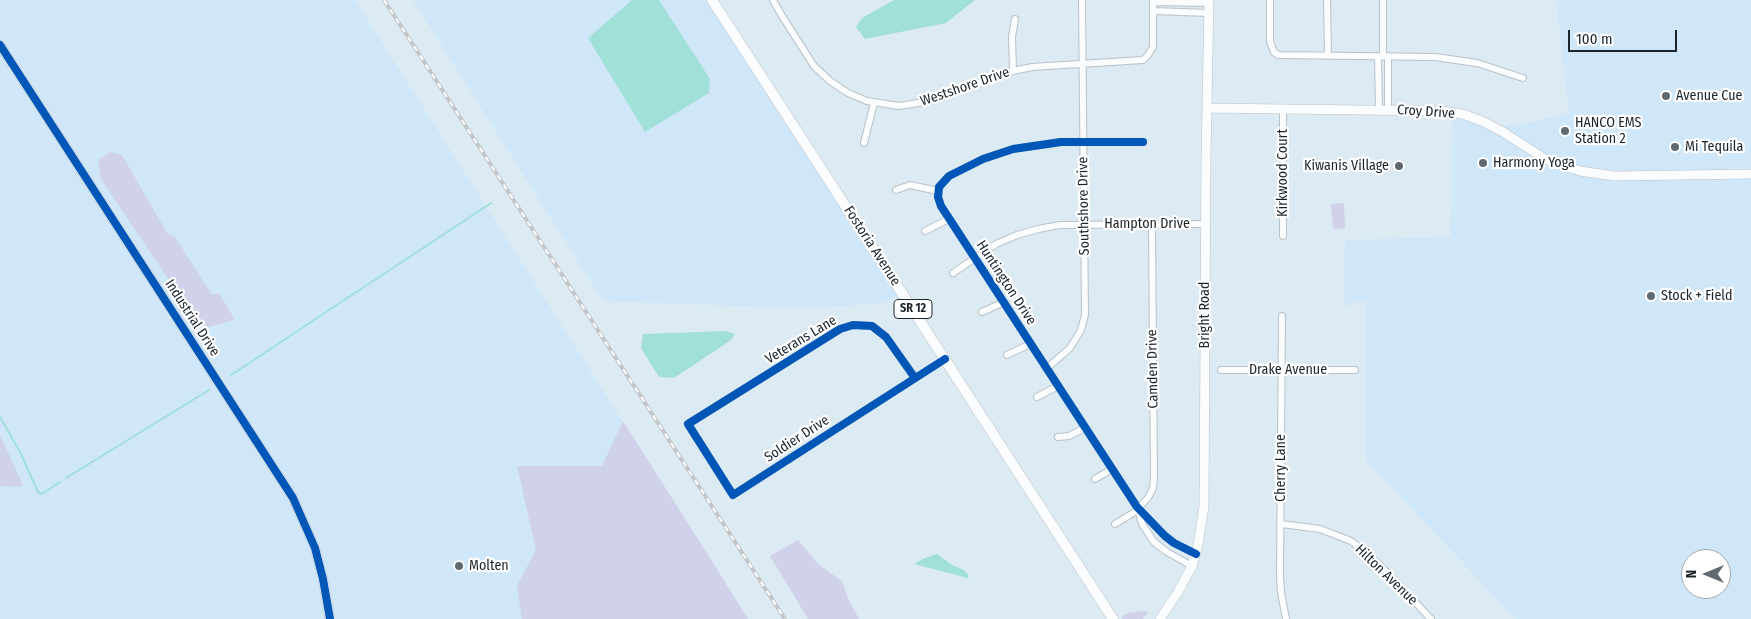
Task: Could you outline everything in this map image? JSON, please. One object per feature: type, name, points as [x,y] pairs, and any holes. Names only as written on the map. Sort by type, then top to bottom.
[{"type":"main road","name":"Fostoria Avenue","points":[[712,0],[1113,619]]},
{"type":"street","name":"Westshore Drive","points":[[773,0],[814,66],[822,74],[848,93],[874,103],[899,106],[920,103],[1013,71],[1032,67],[1140,61],[1146,58],[1153,47],[1153,1]]},
{"type":"street","name":"Southshore Drive","points":[[1047,368],[1070,348],[1076,340],[1084,320],[1085,224],[1082,0]]},
{"type":"street","points":[[1270,0],[1270,42],[1274,52],[1284,56],[1435,56],[1461,60],[1523,78]]},
{"type":"street","points":[[1327,0],[1328,56]]},
{"type":"street","points":[[1383,0],[1383,110]]},
{"type":"street","points":[[1153,1],[1209,2]]},
{"type":"street","name":"Bright Road","points":[[1160,619],[1192,566],[1202,524],[1204,506],[1209,2]]},
{"type":"street","points":[[1153,11],[1209,13]]},
{"type":"street","points":[[1013,71],[1012,37],[1015,19]]},
{"type":"street","name":"Industrial Drive","points":[[0,45],[293,498],[317,555],[327,595],[330,619]]},
{"type":"street","points":[[864,143],[874,103]]},
{"type":"street","name":"Croy Drive","points":[[1207,108],[1441,110],[1474,118],[1504,132],[1545,159],[1564,167],[1588,173],[1614,176],[1751,174]]},
{"type":"street","name":"Kirkwood Court","points":[[1283,236],[1284,109]]},
{"type":"street","points":[[896,190],[910,185],[938,191],[941,183],[949,176],[968,166],[998,154],[1045,143],[1143,142]]},
{"type":"street","name":"Huntington Drive","points":[[938,191],[939,202],[949,218],[1137,508],[1165,536],[1174,543],[1196,554]]},
{"type":"street","points":[[925,231],[949,218]]},
{"type":"street","name":"Hampton Drive","points":[[953,273],[996,244],[1027,231],[1054,226],[1085,224],[1206,224]]},
{"type":"street","name":"Camden Drive","points":[[1115,524],[1128,517],[1148,498],[1154,478],[1152,224]]},
{"type":"street","points":[[982,312],[1004,302]]},
{"type":"street","name":"Cherry Lane","points":[[1282,316],[1280,524],[1281,592],[1286,619]]},
{"type":"street","name":"Veterans Lane","points":[[688,424],[840,330],[853,325],[872,326],[886,337],[916,378]]},
{"type":"street","points":[[1007,355],[1030,344]]},
{"type":"street","name":"Soldier Drive","points":[[688,424],[732,495],[945,359]]},
{"type":"street","name":"Drake Avenue","points":[[1221,370],[1355,370]]},
{"type":"street","points":[[1037,397],[1058,386]]},
{"type":"street","points":[[1058,437],[1069,436],[1085,428]]},
{"type":"street","points":[[1095,479],[1112,469]]},
{"type":"street","name":"Huntington Drive","points":[[1137,508],[1142,524],[1154,542],[1167,552],[1192,566]]},
{"type":"street","name":"Hilton Avenue","points":[[1280,524],[1320,529],[1351,541],[1377,562],[1431,619]]},
{"type":"shaded area","points":[[0,0],[355,0],[748,619],[0,619]]},
{"type":"shaded area","points":[[413,0],[707,0],[898,297],[877,304],[798,308],[603,301]]},
{"type":"shaded area","points":[[632,0],[659,0],[710,79],[709,93],[645,132],[588,38]]},
{"type":"shaded area","points":[[894,0],[975,0],[946,23],[865,39],[856,27],[862,18]]},
{"type":"shaded area","points":[[1556,0],[1751,0],[1751,619],[1516,619],[1366,460],[1366,302],[1356,301],[1344,307],[1345,240],[1451,237],[1452,112],[1494,126],[1527,123],[1569,113]]},
{"type":"shaded area","points":[[111,152],[122,155],[167,233],[175,237],[212,295],[219,293],[235,320],[208,327],[194,317],[101,179],[98,160]]},
{"type":"shaded area","points":[[1344,203],[1345,228],[1333,229],[1331,204]]},
{"type":"shaded area","points":[[726,331],[735,334],[731,340],[674,378],[659,377],[641,348],[643,334]]},
{"type":"shaded area","points":[[623,421],[748,619],[522,619],[517,586],[536,550],[517,466],[602,466]]},
{"type":"shaded area","points":[[0,435],[23,485],[19,487],[0,486]]},
{"type":"shaded area","points":[[798,540],[819,565],[842,581],[859,619],[808,619],[770,556]]},
{"type":"shaded area","points":[[937,554],[952,565],[964,570],[969,576],[968,578],[914,564]]},
{"type":"shaded area","points":[[1145,611],[1148,613],[1143,619],[1122,619],[1122,616],[1128,613]]},
{"type":"waterway","points":[[231,375],[491,203]]},
{"type":"waterway","points":[[66,478],[209,390]]},
{"type":"waterway","points":[[0,417],[21,454],[38,492],[42,494],[60,482]]},
{"type":"railway","points":[[384,0],[785,619]]},
{"type":"cycle path","points":[[0,45],[293,498],[315,548],[330,619]]},
{"type":"cycle path","points":[[1143,142],[1061,142],[1013,149],[983,159],[949,176],[939,187],[938,197],[941,206],[1137,507],[1165,536],[1174,543],[1196,554]]},
{"type":"cycle path","points":[[915,378],[886,337],[872,326],[853,325],[840,329],[688,424],[733,495],[945,359]]},
{"type":"place","name":"Avenue Cue","points":[[1666,96]]},
{"type":"place","name":"HANCO EMS Station 2","points":[[1565,131]]},
{"type":"place","name":"Mi Tequila","points":[[1675,147]]},
{"type":"place","name":"Harmony Yoga","points":[[1483,163]]},
{"type":"place","name":"Kiwanis Village","points":[[1399,166]]},
{"type":"place","name":"Stock + Field","points":[[1651,296]]},
{"type":"place","name":"Molten","points":[[459,566]]}]
